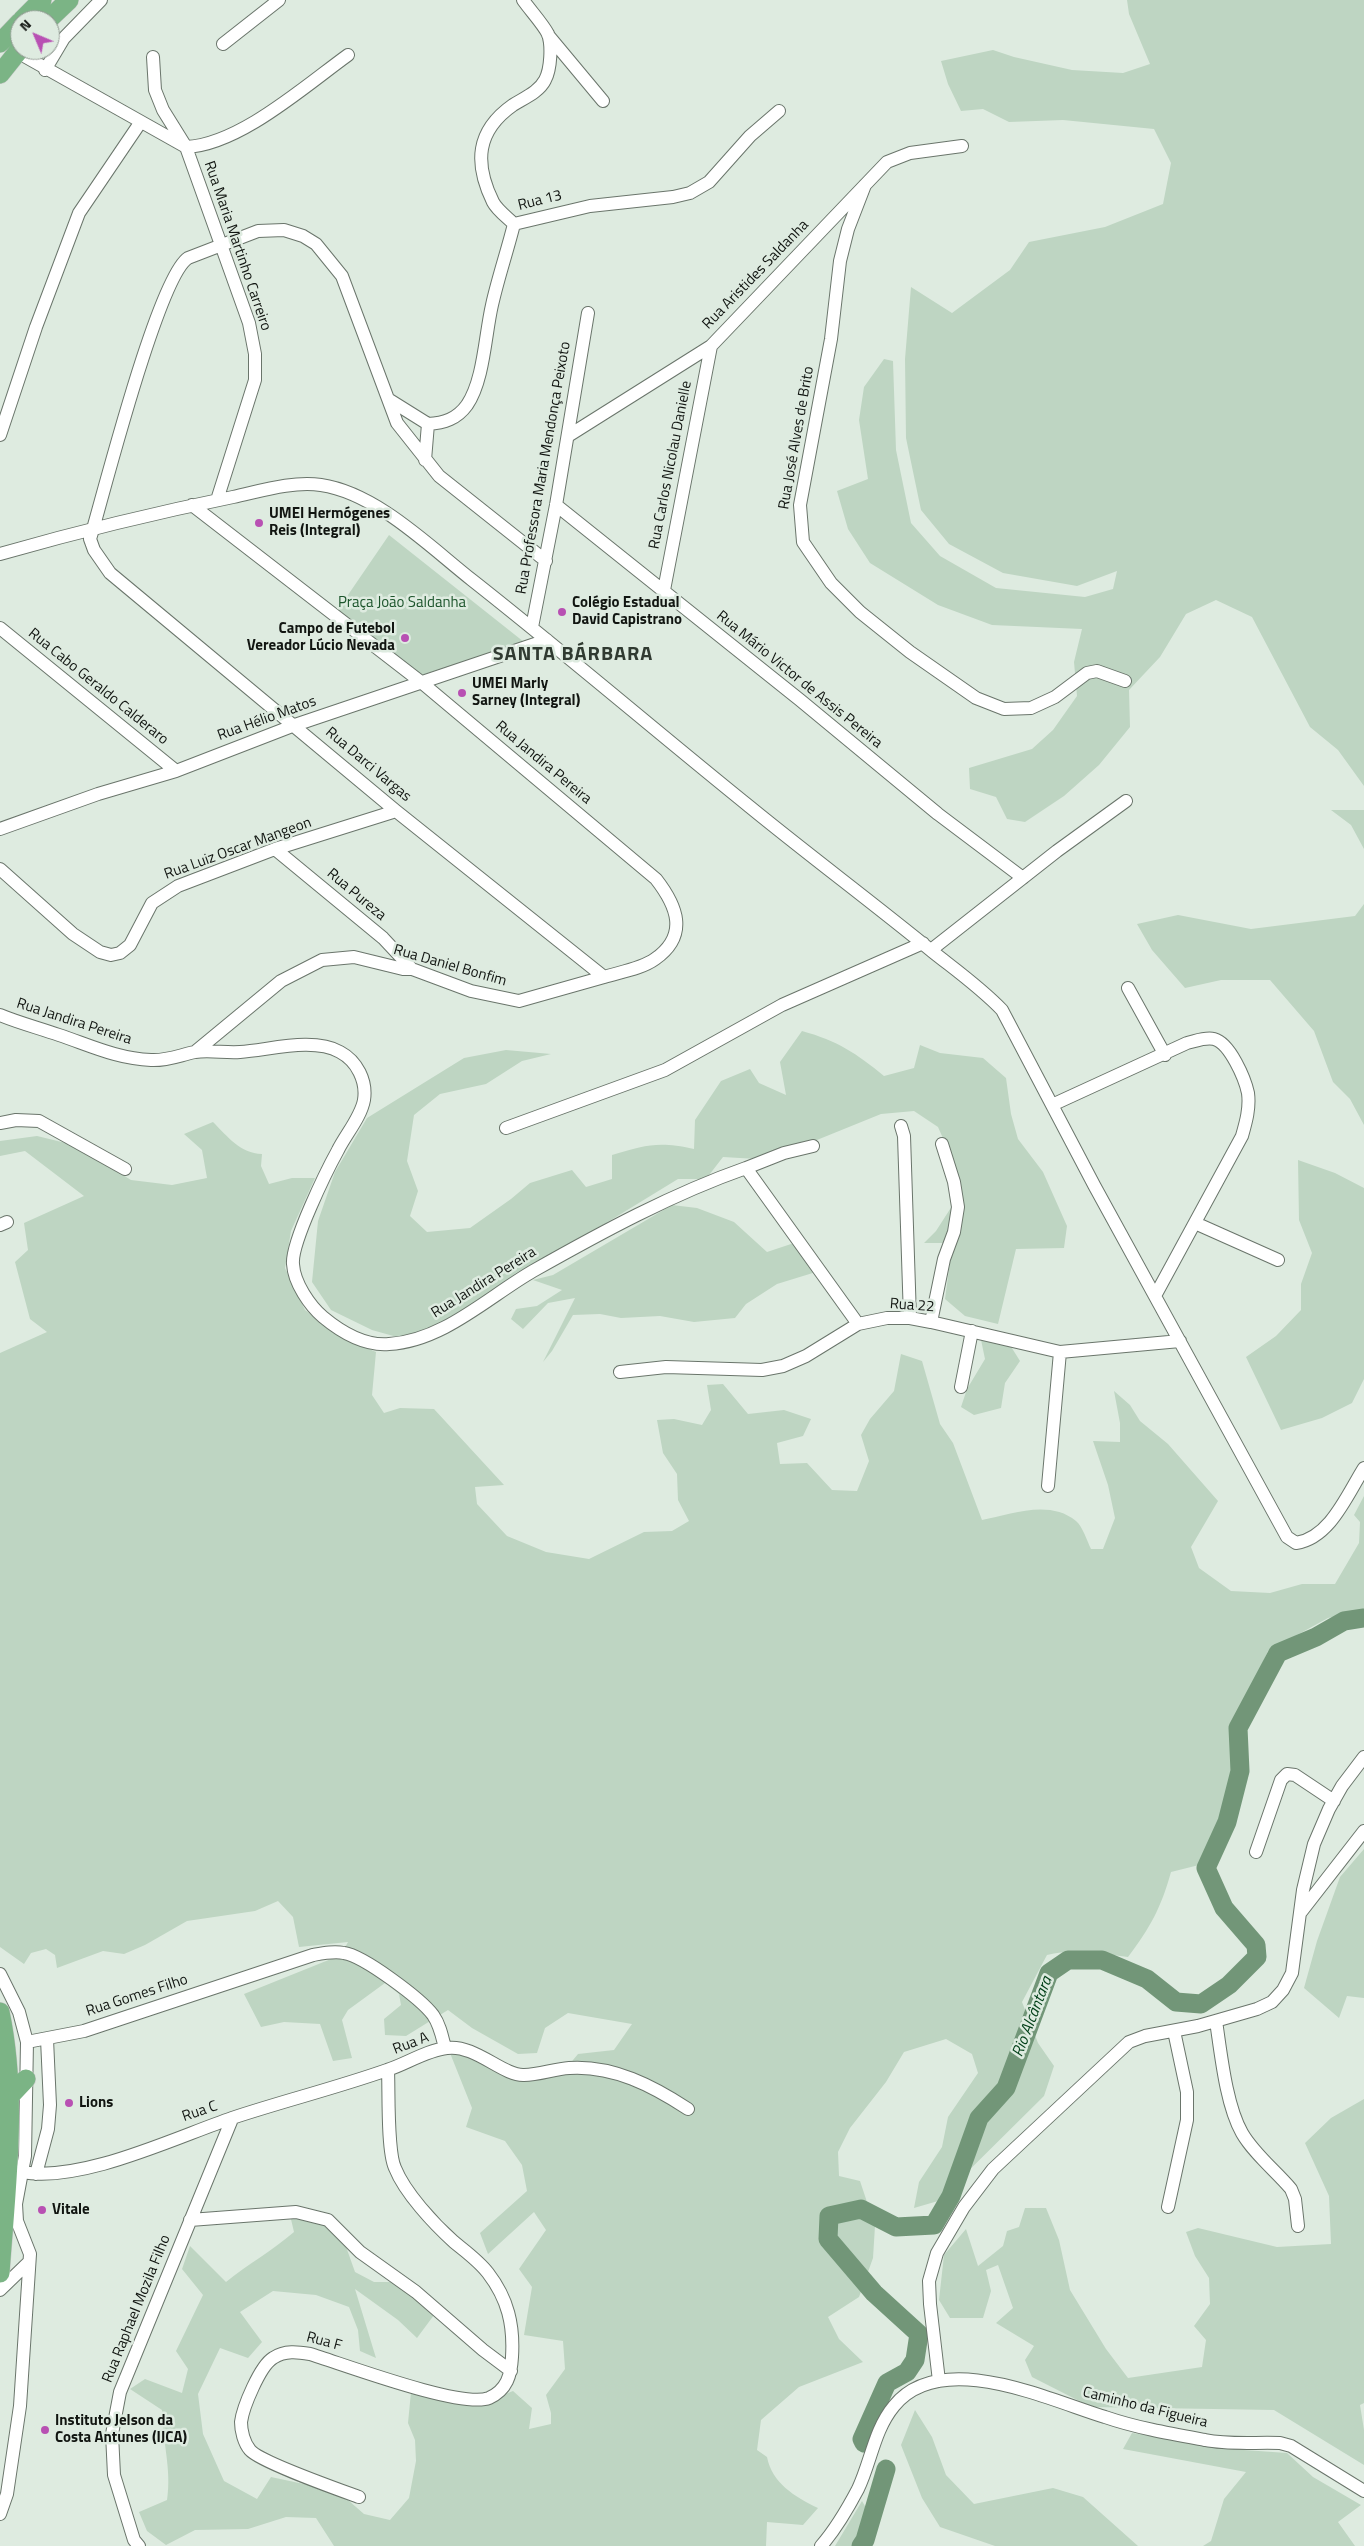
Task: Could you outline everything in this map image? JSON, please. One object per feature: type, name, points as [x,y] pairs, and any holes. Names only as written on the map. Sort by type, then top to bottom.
[{"type":"highway","points":[[32,10],[42,0]]},
{"type":"highway","points":[[58,10],[69,0]]},
{"type":"highway","points":[[0,43],[10,33]]},
{"type":"highway","points":[[0,74],[11,60]]},
{"type":"highway","points":[[0,2012],[5,2036],[10,2096],[11,2204],[0,2273]]},
{"type":"highway","points":[[10,2096],[26,2079]]},
{"type":"street","points":[[45,70],[64,38],[101,0]]},
{"type":"street","points":[[223,44],[279,0]]},
{"type":"street","points":[[523,0],[548,35],[603,102]]},
{"type":"street","points":[[514,224],[494,203],[484,174],[480,150],[485,134],[499,118],[512,106],[533,93],[546,79],[550,56],[548,35]]},
{"type":"street","points":[[31,60],[45,70],[186,147],[201,147],[247,127],[348,55]]},
{"type":"street","name":"Rua Maria Martinho Carreiro","points":[[154,57],[155,90],[163,110],[186,147],[249,323],[255,354],[255,380],[217,500]]},
{"type":"street","name":"Rua 13","points":[[428,424],[444,423],[457,416],[474,393],[491,306],[514,224],[590,206],[673,197],[690,193],[709,182],[750,136],[779,111]]},
{"type":"street","points":[[0,435],[53,281],[79,213],[140,123]]},
{"type":"street","name":"Rua Aristides Saldanha","points":[[568,436],[711,346],[887,162],[910,153],[962,146]]},
{"type":"street","name":"Rua José Alves de Brito","points":[[865,185],[848,230],[840,261],[831,339],[800,505],[803,542],[831,583],[860,612],[910,652],[976,698],[1004,709],[1031,708],[1055,697],[1087,673],[1097,671],[1125,681]]},
{"type":"street","points":[[93,528],[160,305],[171,280],[183,261],[221,244],[258,231],[284,230],[303,236],[316,244],[342,276],[397,422],[425,460],[439,476],[546,561]]},
{"type":"street","name":"Rua Professora Maria Mendonça Peixoto","points":[[532,627],[556,505],[588,313]]},
{"type":"street","name":"Rua Carlos Nicolau Danielle","points":[[664,590],[711,346]]},
{"type":"street","points":[[388,399],[428,424],[425,460]]},
{"type":"street","points":[[0,554],[93,528],[192,505],[299,484],[346,491],[364,499],[397,521],[532,627],[751,808],[927,946],[986,994],[1002,1010],[1052,1106],[1287,1537],[1296,1543],[1307,1541],[1320,1534],[1364,1468]]},
{"type":"street","name":"Rua Jandira Pereira","points":[[192,505],[421,682],[656,880],[668,895],[676,910],[677,928],[670,944],[655,959],[604,977]]},
{"type":"street","name":"Rua Mário Victor de Assis Pereira","points":[[556,505],[664,590],[938,814],[1022,878]]},
{"type":"street","name":"Rua Darci Vargas","points":[[93,528],[90,539],[94,550],[110,573],[396,811],[604,977]]},
{"type":"street","name":"Rua Cabo Geraldo Calderaro","points":[[0,628],[176,771]]},
{"type":"street","name":"Rua Hélio Matos","points":[[0,829],[98,794],[176,771],[295,725],[547,640]]},
{"type":"street","points":[[506,1128],[665,1070],[782,1005],[927,946],[1126,800]]},
{"type":"street","name":"Rua Luiz Oscar Mangeon","points":[[0,869],[73,934],[100,952],[111,955],[120,952],[130,945],[152,903],[178,886],[276,850],[396,811]]},
{"type":"street","name":"Rua Pureza","points":[[276,850],[383,938],[412,969]]},
{"type":"street","name":"Rua Daniel Bonfim","points":[[195,1052],[281,981],[322,960],[354,957],[403,969],[412,969],[471,991],[520,1001],[604,977]]},
{"type":"street","points":[[1128,988],[1165,1055]]},
{"type":"street","name":"Rua Jandira Pereira","points":[[0,1015],[127,1058],[154,1060],[177,1058],[195,1052],[239,1052],[303,1044],[339,1051],[356,1065],[362,1079],[365,1098],[360,1112],[320,1186],[299,1236],[292,1264],[300,1286],[315,1311],[338,1330],[375,1344],[391,1344],[421,1338],[445,1328],[486,1300],[568,1251],[659,1203],[784,1153],[814,1146]]},
{"type":"street","points":[[1052,1106],[1165,1055],[1187,1043],[1215,1039],[1223,1044],[1234,1058],[1248,1093],[1248,1115],[1242,1136],[1155,1296]]},
{"type":"street","points":[[0,1123],[39,1121],[125,1169]]},
{"type":"street","points":[[901,1126],[904,1136],[910,1318]]},
{"type":"street","points":[[932,1322],[944,1258],[954,1232],[958,1207],[954,1182],[942,1144]]},
{"type":"street","points":[[746,1168],[858,1324]]},
{"type":"street","points":[[1195,1223],[1278,1260]]},
{"type":"street","name":"Rua 22","points":[[620,1372],[666,1367],[762,1370],[783,1366],[806,1356],[858,1324],[887,1318],[910,1318],[932,1322],[1060,1352],[1180,1341]]},
{"type":"street","points":[[961,1386],[972,1331]]},
{"type":"street","points":[[1048,1486],[1060,1352]]},
{"type":"street","points":[[939,2382],[929,2281],[937,2253],[964,2207],[993,2169],[1129,2042],[1145,2036],[1174,2031],[1257,2009],[1272,2002],[1283,1990],[1292,1972],[1303,1890],[1314,1844],[1334,1800],[1364,1758]]},
{"type":"street","points":[[1256,1852],[1281,1780],[1287,1774],[1295,1775],[1334,1800]]},
{"type":"street","points":[[1301,1912],[1364,1830]]},
{"type":"street","name":"Rua Gomes Filho","points":[[27,2042],[84,2030],[255,1976],[314,1955],[330,1952],[345,1953],[361,1959],[422,2003],[439,2024],[445,2048]]},
{"type":"street","points":[[0,1974],[19,2012],[27,2042],[25,2156],[22,2172],[11,2204],[29,2247],[20,2406],[7,2494],[0,2514]]},
{"type":"street","points":[[1216,2020],[1224,2073],[1238,2122],[1243,2134],[1291,2189],[1295,2199],[1298,2226]]},
{"type":"street","points":[[1168,2207],[1187,2120],[1186,2092],[1174,2031]]},
{"type":"street","points":[[36,2174],[48,2129],[50,2105],[48,2039]]},
{"type":"street","points":[[445,2048],[462,2048],[520,2075],[568,2068],[600,2070],[643,2082],[688,2109]]},
{"type":"street","name":"Rua A","points":[[388,2070],[445,2048]]},
{"type":"street","name":"Rua C","points":[[22,2172],[60,2174],[90,2167],[232,2118],[388,2070]]},
{"type":"street","name":"Rua F","points":[[359,2497],[280,2466],[256,2455],[250,2450],[244,2439],[241,2420],[259,2375],[272,2358],[296,2351],[407,2385],[471,2400],[488,2398],[498,2393],[507,2384],[511,2371],[514,2333],[511,2316],[503,2296],[487,2271],[445,2233],[410,2193],[394,2167],[388,2070]]},
{"type":"street","name":"Rua Raphael Mozila Filho","points":[[139,2546],[134,2540],[114,2475],[112,2434],[120,2392],[232,2118]]},
{"type":"street","points":[[190,2220],[296,2212],[328,2220],[360,2252],[416,2292],[483,2350],[511,2371]]},
{"type":"street","points":[[0,2290],[29,2262]]},
{"type":"street","name":"Caminho da Figueira","points":[[821,2546],[858,2488],[877,2436],[894,2405],[910,2391],[924,2385],[939,2382],[970,2379],[999,2384],[1107,2418],[1207,2441],[1280,2443],[1299,2450],[1364,2491]]},
{"type":"green space","points":[[1127,0],[1364,0],[1364,786],[1338,750],[1310,727],[1252,617],[1216,600],[1186,614],[1160,657],[1129,690],[1130,727],[1099,765],[1064,796],[1025,822],[1007,819],[996,797],[970,789],[969,768],[1032,749],[1053,730],[1077,696],[1074,662],[1082,629],[992,625],[938,605],[870,563],[848,529],[837,491],[868,479],[859,420],[864,387],[884,359],[893,361],[896,450],[911,523],[940,556],[996,588],[1085,597],[1113,589],[1117,571],[1077,586],[1003,573],[949,544],[921,510],[906,438],[905,359],[911,287],[952,313],[1010,270],[1029,242],[1105,227],[1163,204],[1171,163],[1154,129],[1063,120],[1009,122],[983,109],[961,111],[948,84],[941,61],[993,50],[1014,57],[1072,70],[1123,73],[1150,64],[1129,14]]},
{"type":"green space","name":"Praça João Saldanha","points":[[389,535],[524,642],[422,675],[337,611]]},
{"type":"green space","points":[[1331,810],[1364,810],[1364,849],[1351,825]]},
{"type":"green space","points":[[1364,904],[1364,1125],[1350,1099],[1333,1082],[1314,1031],[1270,980],[1221,980],[1185,988],[1152,950],[1137,924],[1178,915],[1251,929],[1355,916]]},
{"type":"green space","points":[[802,1031],[826,1039],[846,1049],[884,1076],[914,1068],[920,1045],[940,1053],[983,1058],[1006,1078],[1011,1114],[1018,1139],[1043,1172],[1067,1226],[1064,1248],[1016,1249],[998,1324],[965,1316],[945,1299],[951,1254],[947,1243],[924,1243],[936,1231],[961,1192],[950,1154],[938,1127],[914,1111],[881,1114],[807,1144],[757,1159],[723,1157],[706,1179],[678,1179],[593,1231],[516,1273],[465,1312],[404,1339],[372,1330],[331,1310],[312,1282],[318,1221],[335,1172],[367,1118],[464,1058],[506,1050],[551,1054],[522,1061],[486,1084],[440,1094],[414,1115],[407,1161],[418,1191],[410,1216],[427,1232],[470,1228],[530,1183],[572,1170],[586,1187],[612,1179],[612,1155],[652,1145],[671,1145],[694,1149],[695,1120],[721,1081],[750,1069],[759,1083],[786,1095],[780,1062]]},
{"type":"green space","points":[[213,1122],[229,1138],[247,1151],[262,1154],[261,1166],[269,1184],[292,1178],[315,1178],[291,1231],[285,1268],[305,1310],[342,1337],[376,1352],[372,1395],[384,1413],[400,1408],[434,1409],[504,1485],[475,1487],[477,1504],[507,1536],[546,1552],[589,1559],[644,1532],[672,1531],[689,1521],[678,1500],[677,1474],[663,1453],[657,1420],[674,1419],[702,1425],[711,1410],[707,1385],[723,1384],[748,1414],[784,1410],[811,1419],[803,1436],[777,1443],[780,1464],[807,1463],[832,1490],[857,1491],[869,1461],[861,1435],[870,1419],[894,1391],[901,1354],[922,1361],[940,1424],[953,1443],[982,1520],[1030,1510],[1054,1511],[1066,1514],[1076,1521],[1083,1530],[1091,1549],[1103,1549],[1115,1518],[1108,1485],[1093,1441],[1120,1442],[1120,1423],[1114,1391],[1130,1405],[1140,1421],[1168,1444],[1218,1501],[1191,1547],[1199,1568],[1231,1591],[1270,1593],[1302,1584],[1335,1584],[1359,1543],[1360,1522],[1354,1515],[1364,1496],[1364,1610],[1328,1618],[1268,1651],[1231,1732],[1232,1780],[1222,1818],[1199,1865],[1171,1872],[1154,1917],[1143,1937],[1128,1957],[1077,1952],[1047,1955],[1022,2002],[1038,2043],[1054,2066],[1044,2096],[938,2201],[914,2208],[919,2182],[942,2147],[948,2117],[978,2073],[972,2054],[946,2039],[904,2052],[886,2082],[850,2128],[838,2152],[839,2176],[860,2181],[875,2226],[873,2258],[859,2297],[828,2317],[839,2339],[863,2362],[799,2387],[761,2420],[757,2450],[767,2457],[779,2482],[793,2494],[818,2508],[803,2525],[767,2522],[766,2546],[334,2546],[316,2518],[286,2517],[248,2529],[195,2530],[166,2545],[147,2531],[139,2512],[167,2500],[168,2466],[162,2410],[130,2389],[145,2379],[182,2393],[188,2369],[176,2351],[203,2295],[182,2269],[190,2246],[226,2282],[294,2232],[290,2215],[332,2225],[344,2241],[355,2272],[374,2282],[396,2282],[434,2315],[417,2338],[398,2320],[355,2289],[376,2358],[360,2351],[358,2330],[349,2307],[316,2295],[273,2291],[240,2312],[262,2342],[248,2358],[220,2348],[198,2394],[203,2434],[224,2481],[257,2499],[271,2477],[313,2486],[348,2500],[364,2514],[390,2520],[409,2498],[416,2461],[415,2440],[408,2423],[411,2392],[480,2404],[513,2391],[532,2408],[529,2429],[551,2424],[551,2413],[546,2395],[565,2369],[563,2341],[524,2335],[532,2287],[519,2269],[546,2230],[534,2212],[488,2254],[480,2233],[527,2191],[522,2165],[505,2141],[466,2127],[472,2108],[450,2053],[490,2057],[524,2070],[568,2066],[578,2054],[614,2050],[632,2024],[568,2013],[545,2028],[537,2053],[518,2054],[472,2028],[448,2010],[406,2036],[385,2035],[384,2019],[401,2005],[399,1994],[385,1983],[348,2010],[342,2020],[352,2058],[333,2061],[320,2024],[284,2022],[261,2027],[244,1994],[341,1955],[348,1942],[299,1947],[293,1917],[278,1901],[255,1911],[187,1921],[145,1945],[124,1954],[103,1951],[57,1968],[55,1955],[46,1949],[31,1953],[24,1964],[0,1947],[0,1353],[47,1332],[30,1319],[15,1262],[28,1250],[24,1223],[84,1196],[25,1151],[0,1156],[0,1141],[37,1136],[74,1145],[131,1180],[172,1185],[207,1178],[202,1150],[184,1134]]},
{"type":"green space","points":[[1298,1160],[1335,1173],[1364,1188],[1364,1379],[1352,1403],[1322,1418],[1281,1430],[1246,1357],[1276,1336],[1301,1310],[1301,1284],[1312,1253],[1299,1220]]},
{"type":"green space","points":[[672,1205],[697,1208],[734,1222],[767,1252],[797,1242],[816,1272],[777,1284],[746,1304],[735,1318],[694,1322],[660,1316],[621,1318],[600,1314],[573,1315],[552,1351],[543,1362],[575,1298],[548,1303],[523,1329],[511,1319],[516,1309],[537,1306],[562,1290],[533,1280],[553,1275]]},
{"type":"green space","points":[[980,1335],[1010,1345],[1020,1361],[1005,1383],[1001,1408],[974,1415],[961,1407],[967,1389],[985,1359]]},
{"type":"green space","points":[[1364,1849],[1364,1998],[1347,1996],[1339,2018],[1304,1988],[1317,1941],[1340,1877]]},
{"type":"green space","points":[[1364,2099],[1364,2403],[1360,2405],[1364,2430],[1364,2465],[1274,2410],[1091,2407],[1032,2377],[1025,2360],[1034,2346],[996,2323],[1013,2308],[998,2265],[986,2270],[991,2291],[983,2318],[950,2318],[939,2300],[944,2255],[966,2229],[978,2266],[1003,2246],[1007,2231],[1019,2227],[1025,2208],[1046,2208],[1059,2240],[1070,2290],[1106,2349],[1128,2378],[1202,2367],[1206,2340],[1194,2326],[1210,2304],[1209,2278],[1195,2256],[1186,2232],[1198,2228],[1277,2247],[1331,2244],[1329,2196],[1305,2143],[1331,2118]]},
{"type":"green space","points":[[915,2410],[932,2437],[946,2475],[974,2504],[1053,2488],[1083,2497],[1138,2546],[995,2546],[940,2527],[922,2498],[901,2445]]},
{"type":"green space","points":[[1132,2433],[1175,2438],[1244,2450],[1287,2453],[1313,2477],[1361,2505],[1338,2522],[1355,2546],[1203,2546],[1211,2541],[1224,2499],[1246,2472],[1123,2449]]},
{"type":"green space","points":[[862,2501],[875,2523],[864,2546],[835,2546]]},
{"type":"waterway","name":"Rio Alcântara","points":[[864,2443],[862,2439],[887,2383],[907,2372],[915,2360],[919,2334],[874,2293],[828,2239],[829,2216],[861,2209],[896,2227],[934,2225],[951,2196],[979,2118],[1006,2088],[1049,1973],[1068,1960],[1102,1960],[1147,1979],[1176,2002],[1201,2004],[1229,1985],[1257,1957],[1256,1945],[1224,1908],[1206,1868],[1227,1822],[1240,1771],[1238,1728],[1278,1653],[1316,1637],[1344,1621],[1364,1618]]},
{"type":"waterway","name":"Rio Alcântara","points":[[861,2546],[865,2540],[886,2469]]},
{"type":"place","name":"UMEI Hermógenes Reis (Integral)","points":[[259,523]]},
{"type":"place","name":"Colégio Estadual David Capistrano","points":[[562,612]]},
{"type":"place","name":"Campo de Futebol Vereador Lúcio Nevada","points":[[405,638]]},
{"type":"place","name":"UMEI Marly Sarney (Integral)","points":[[462,693]]},
{"type":"place","name":"Lions","points":[[69,2103]]},
{"type":"place","name":"Vitale","points":[[42,2210]]},
{"type":"place","name":"Instituto Jelson da Costa Antunes (IJCA)","points":[[45,2430]]},
{"type":"district","name":"SANTA BÁRBARA","points":[[573,655]]}]
